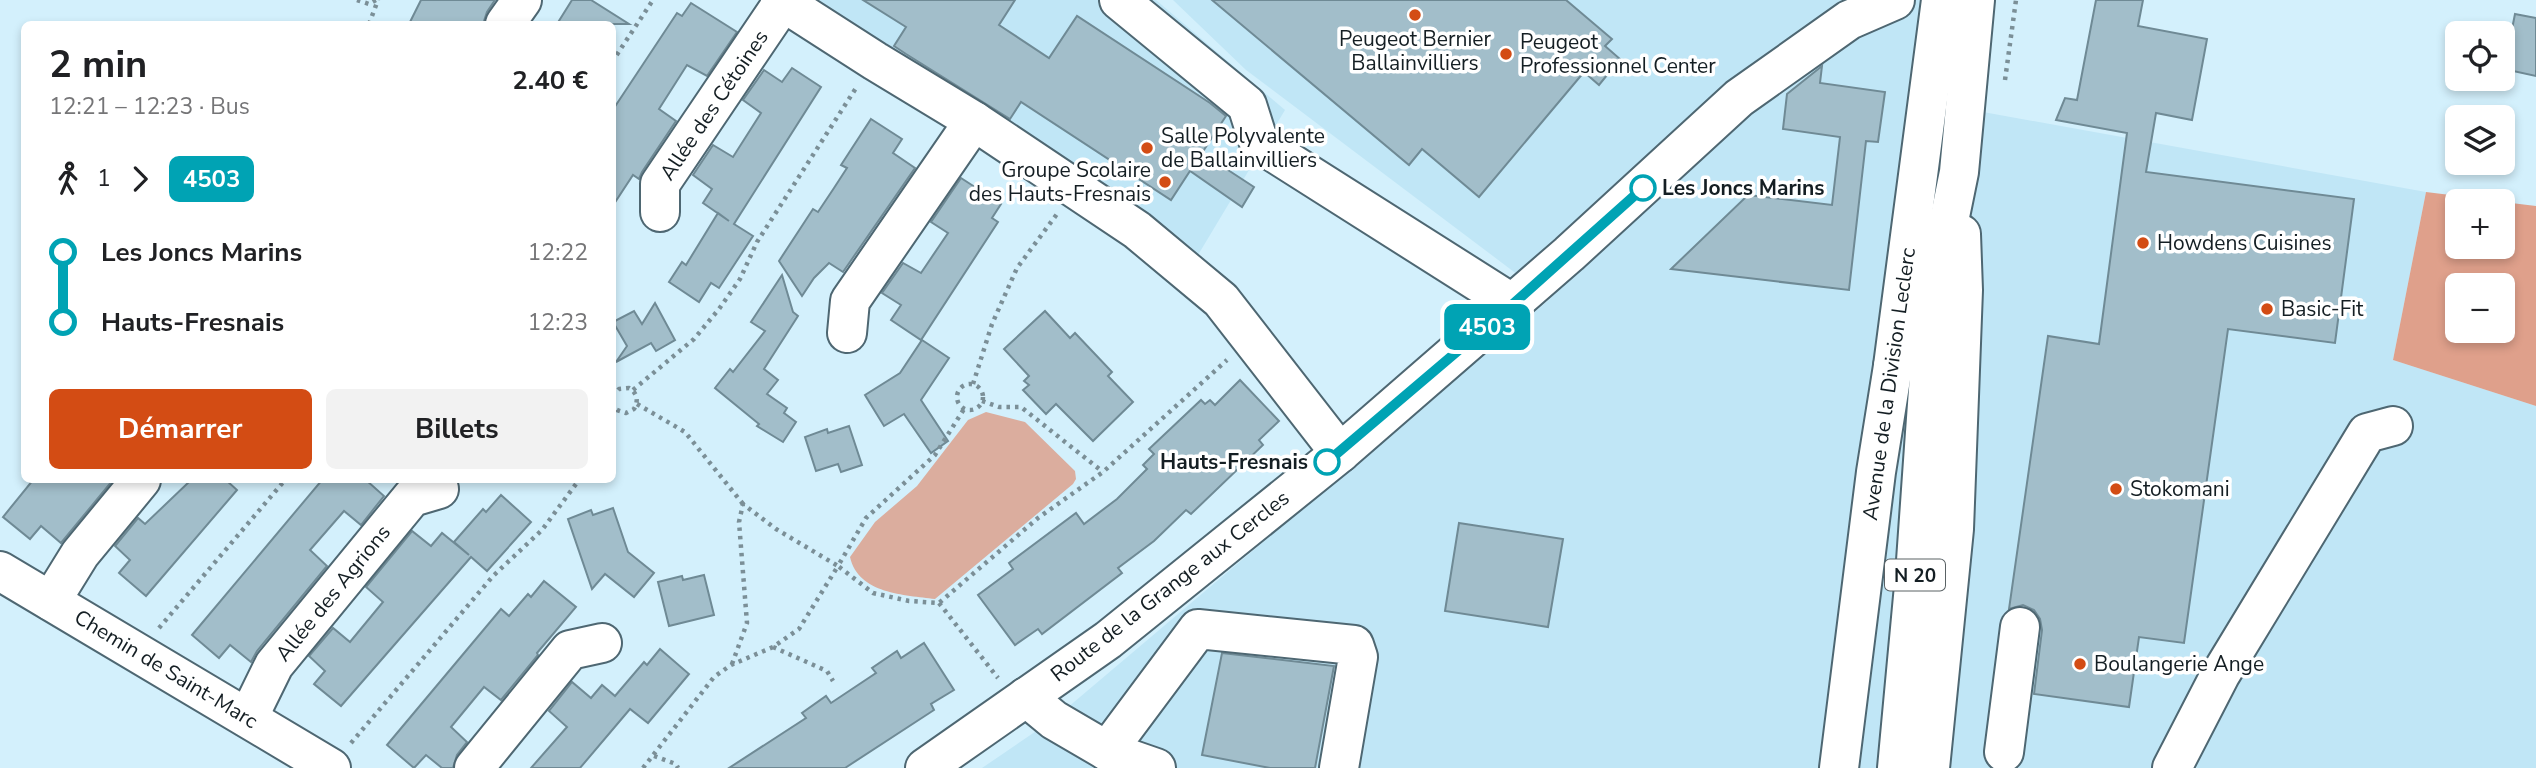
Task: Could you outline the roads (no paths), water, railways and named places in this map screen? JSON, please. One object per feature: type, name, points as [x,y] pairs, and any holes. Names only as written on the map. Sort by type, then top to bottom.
[{"type":"main road","points":[[507,21],[523,0]]},
{"type":"main road","points":[[1119,0],[1247,105],[1259,143],[1513,304]]},
{"type":"main road","name":"Route de la Grange aux Cercles","points":[[925,768],[1108,640],[1340,453],[1513,304],[1739,98],[1849,20],[1895,0]]},
{"type":"main road","points":[[794,4],[875,61],[974,121],[1137,230],[1222,300],[1340,453]]},
{"type":"main road","name":"Allée des Cétoines","points":[[660,212],[660,184],[794,4]]},
{"type":"main road","name":"Avenue de la Division Leclerc","points":[[1897,768],[1915,575],[1935,290],[1959,172],[1968,4]]},
{"type":"main road","name":"Avenue de la Division Leclerc","points":[[1839,768],[1876,472],[1893,366],[1968,4]]},
{"type":"main road","points":[[847,333],[850,301],[974,121]]},
{"type":"main road","points":[[1930,768],[1954,529],[1963,290],[1959,172]]},
{"type":"main road","points":[[2172,768],[2220,675],[2367,433],[2393,426]]},
{"type":"main road","points":[[51,601],[80,554],[139,483]]},
{"type":"main road","name":"Allée des Agrions","points":[[248,718],[274,665],[412,498],[439,489]]},
{"type":"main road","name":"Chemin de Saint-Marc","points":[[0,571],[331,768]]},
{"type":"main road","points":[[2004,752],[2020,626]]},
{"type":"main road","points":[[1107,751],[1198,629],[1354,645],[1358,657],[1339,768]]},
{"type":"main road","points":[[474,768],[570,650],[602,643]]},
{"type":"main road","points":[[1022,700],[1107,751],[1156,768]]},
{"type":"place","name":"Peugeot Bernier Ballainvilliers","points":[[1415,15]]},
{"type":"place","name":"Peugeot Professionnel Center","points":[[1506,54]]},
{"type":"place","name":"Salle Polyvalente de Ballainvilliers","points":[[1147,148]]},
{"type":"place","name":"Groupe Scolaire des Hauts-Fresnais","points":[[1165,182]]},
{"type":"place","name":"Les Joncs Marins","points":[[1643,188]]},
{"type":"place","name":"Howdens Cuisines","points":[[2143,243]]},
{"type":"place","name":"Basic-Fit","points":[[2267,309]]},
{"type":"place","name":"Hauts-Fresnais","points":[[1327,462]]},
{"type":"place","name":"Stokomani","points":[[2116,489]]},
{"type":"place","name":"Boulangerie Ange","points":[[2080,664]]}]
